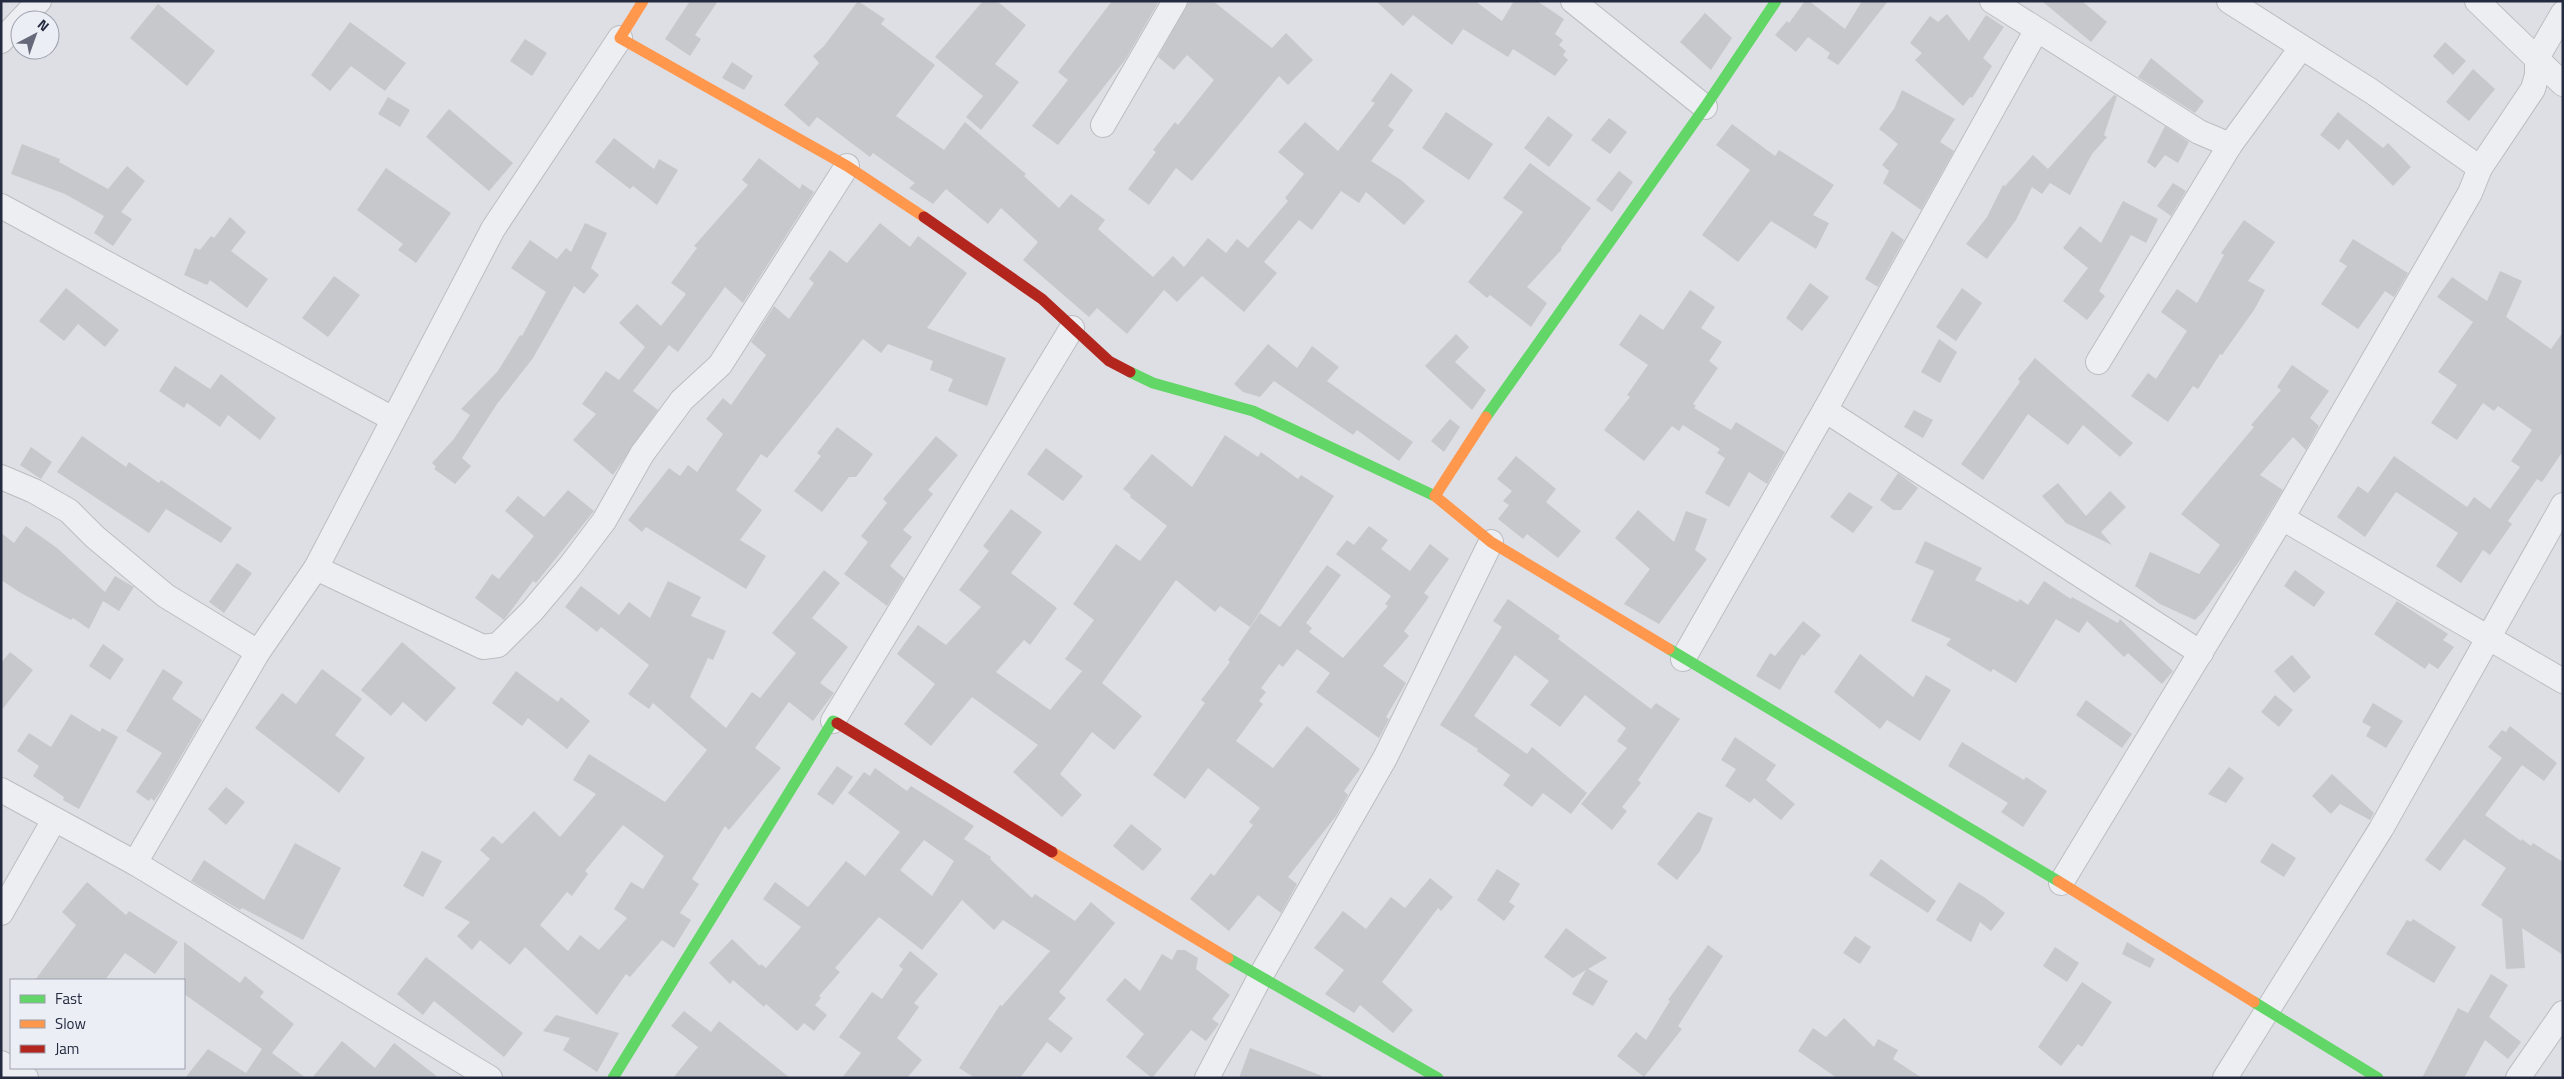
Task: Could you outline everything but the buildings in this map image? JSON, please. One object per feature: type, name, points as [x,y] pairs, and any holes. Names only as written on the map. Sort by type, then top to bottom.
[{"type":"street","points":[[135,863],[258,652],[316,568],[493,229],[643,1]]},
{"type":"street","points":[[1103,125],[1175,1]]},
{"type":"street","points":[[1573,1],[1705,107]]},
{"type":"street","points":[[1435,496],[1474,434],[1705,107],[1776,1]]},
{"type":"street","points":[[1992,1],[2036,31],[2198,132],[2230,146]]},
{"type":"street","points":[[2229,1],[2372,91],[2480,168]]},
{"type":"street","points":[[2477,1],[2563,84]]},
{"type":"street","points":[[2061,883],[2282,518],[2470,193],[2480,168],[2533,89],[2537,75],[2537,58],[2563,13]]},
{"type":"street","points":[[1683,659],[1825,410],[2036,31]]},
{"type":"street","points":[[1,41],[10,32]]},
{"type":"street","points":[[620,38],[847,166],[1042,299],[1109,361],[1154,383],[1254,411],[1435,496],[1492,542],[1683,659],[2061,883],[2378,1078]]},
{"type":"street","points":[[2098,362],[2230,146],[2301,48]]},
{"type":"street","points":[[316,568],[483,647],[498,646],[532,611],[570,566],[604,521],[642,454],[682,400],[720,365],[847,166]]},
{"type":"street","points":[[1,206],[393,419]]},
{"type":"street","points":[[613,1078],[1072,328]]},
{"type":"street","points":[[1825,410],[2201,653]]},
{"type":"street","points":[[1,477],[34,491],[69,511],[96,537],[166,596],[258,652]]},
{"type":"street","points":[[2225,1078],[2380,829],[2563,505]]},
{"type":"street","points":[[2282,518],[2563,681]]},
{"type":"street","points":[[1207,1078],[1260,977],[1385,758],[1492,542]]},
{"type":"street","points":[[833,721],[1260,977],[1438,1078]]},
{"type":"street","points":[[1,790],[135,863],[490,1078]]},
{"type":"street","points":[[1,914],[54,820]]},
{"type":"street","points":[[2518,1078],[2563,1013]]},
{"type":"street","points":[[11,1069],[26,1078]]},
{"type":"traffic: fast","points":[[1486,417],[1705,107],[1776,1]]},
{"type":"traffic: fast","points":[[1130,372],[1153,383],[1253,411],[1435,496]]},
{"type":"traffic: fast","points":[[1669,649],[2058,881]]},
{"type":"traffic: fast","points":[[613,1078],[833,721],[837,723]]},
{"type":"traffic: fast","points":[[1228,958],[1438,1078]]},
{"type":"traffic: fast","points":[[2254,1002],[2378,1078]]},
{"type":"traffic: slow","points":[[643,1],[620,38],[847,166],[924,217]]},
{"type":"traffic: slow","points":[[1486,417],[1435,496],[1491,542],[1669,649]]},
{"type":"traffic: slow","points":[[1052,852],[1228,958]]},
{"type":"traffic: slow","points":[[2058,881],[2254,1002]]},
{"type":"traffic: jam","points":[[924,217],[1042,299],[1109,361],[1130,372]]},
{"type":"traffic: jam","points":[[837,723],[1052,852]]}]
